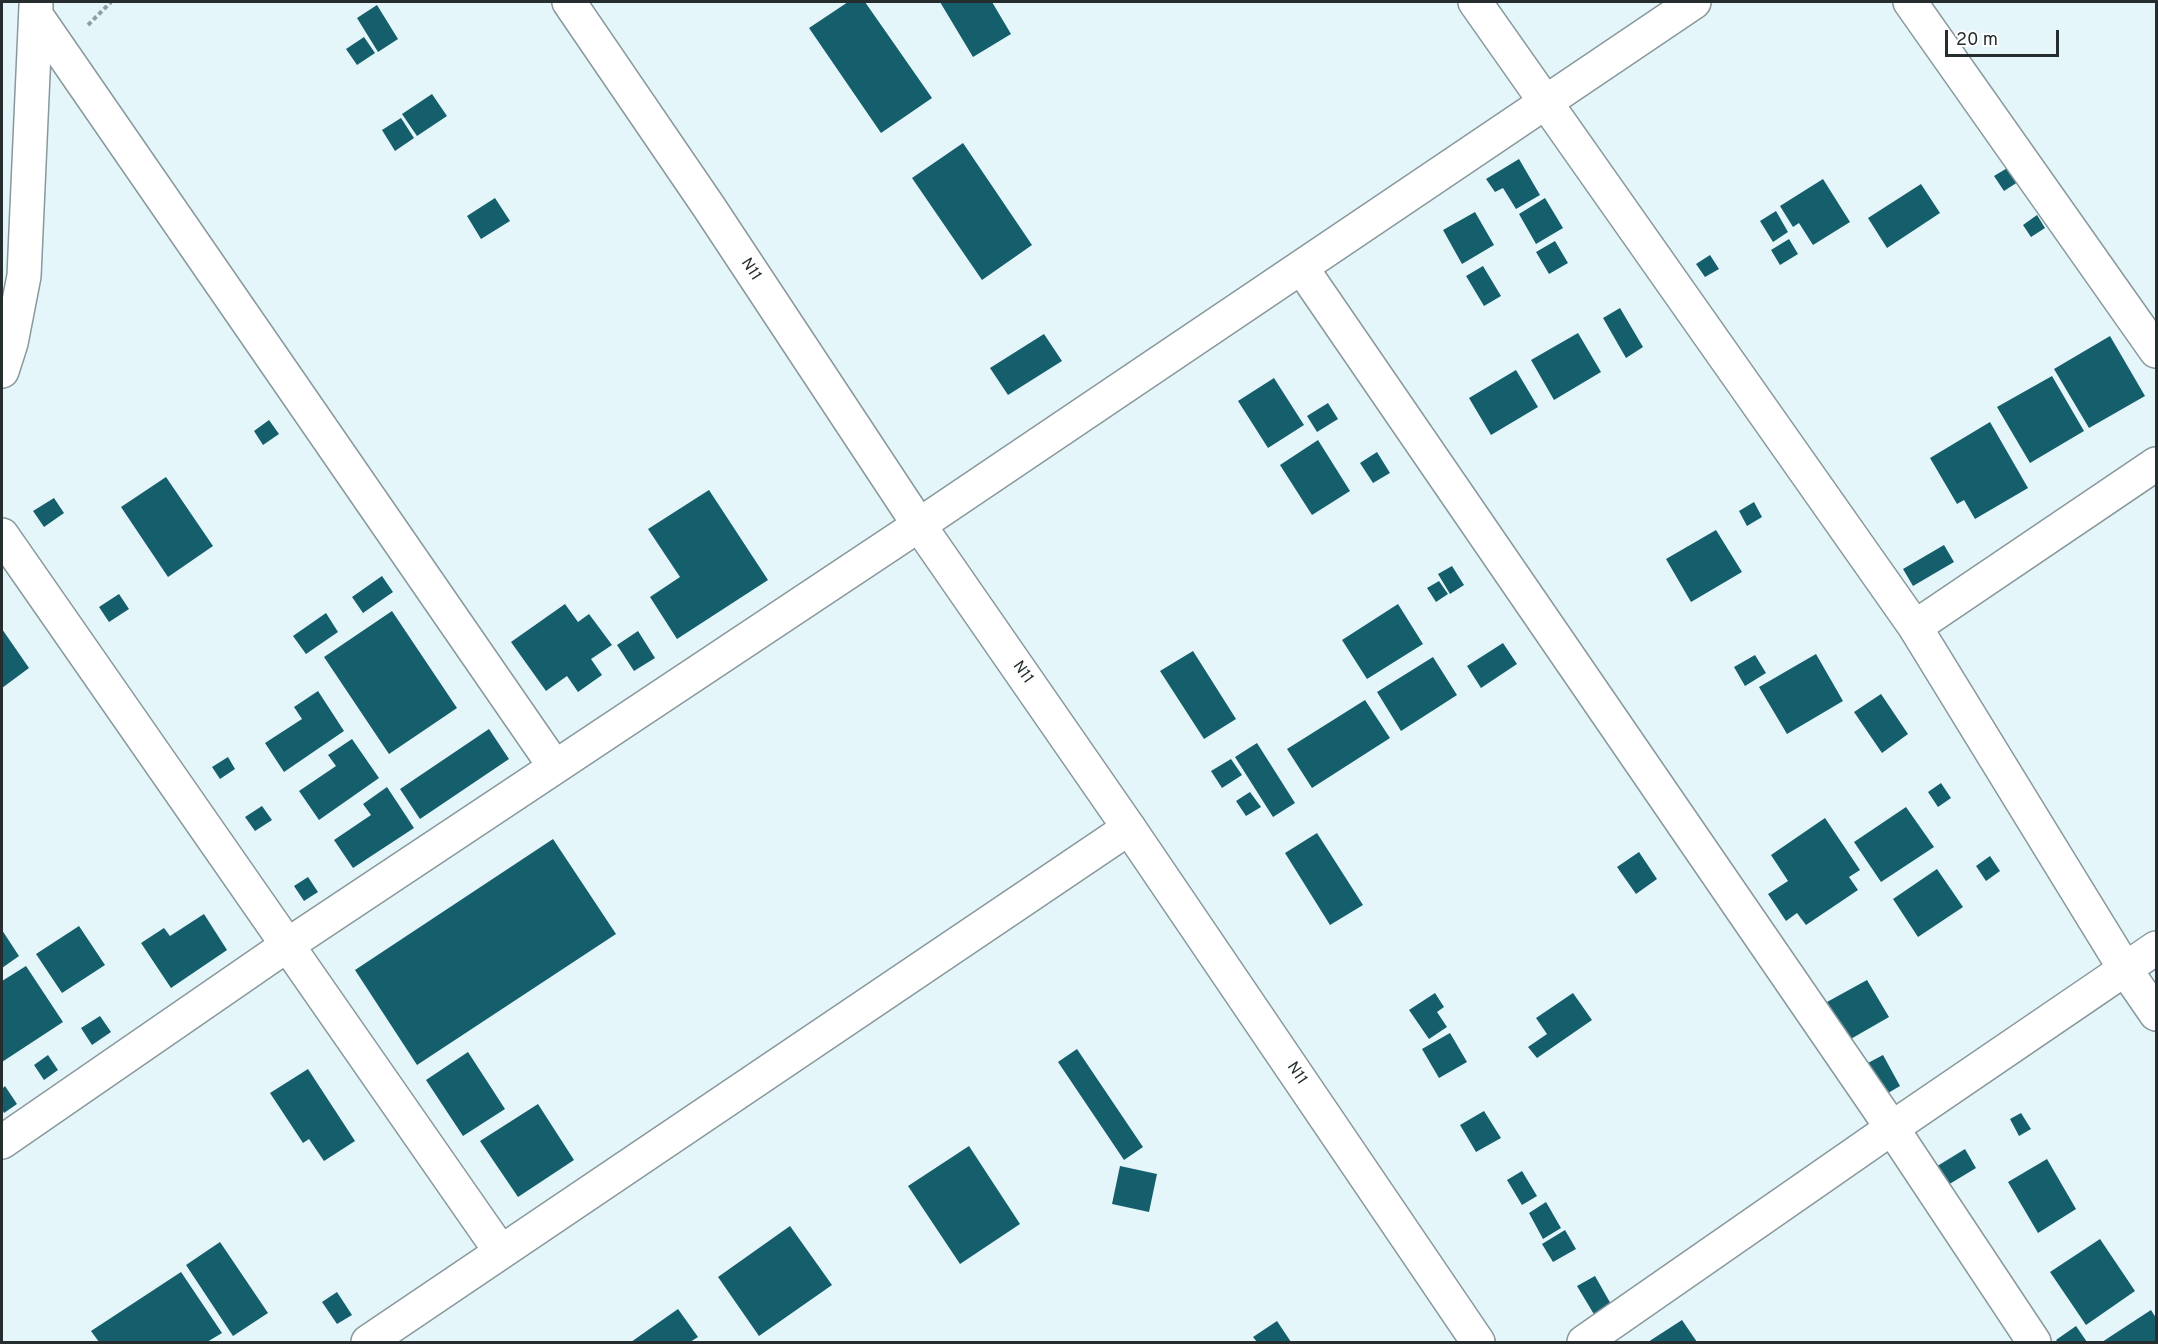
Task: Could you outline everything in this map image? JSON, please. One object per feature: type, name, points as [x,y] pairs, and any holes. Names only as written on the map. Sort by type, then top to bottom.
[{"type":"street","name":"N11","points":[[568,2],[709,207],[919,525],[1129,828],[1478,1342]]},
{"type":"street","points":[[1475,2],[1915,627],[2125,969],[2157,1014]]},
{"type":"street","points":[[2,1142],[286,946],[919,525],[1694,2]]},
{"type":"street","points":[[1910,2],[2157,351]]},
{"type":"street","points":[[36,8],[555,767]]},
{"type":"street","points":[[2,371],[11,343],[24,276],[15,157],[36,8]]},
{"type":"street","points":[[1300,267],[1892,1128],[2034,1342]]},
{"type":"street","points":[[1915,627],[2157,464]]},
{"type":"street","points":[[2,535],[501,1252]]},
{"type":"street","points":[[368,1342],[1129,828]]},
{"type":"street","points":[[1584,1342],[1892,1128],[2157,948]]},
{"type":"building","points":[[848,2],[865,2],[932,98],[881,133],[809,28]]},
{"type":"building","points":[[940,2],[992,2],[1011,34],[973,57]]},
{"type":"building","points":[[377,5],[398,39],[378,52],[357,18]]},
{"type":"building","points":[[364,37],[375,53],[357,65],[346,49]]},
{"type":"building","points":[[432,94],[447,116],[417,136],[402,114]]},
{"type":"building","points":[[401,118],[414,138],[395,151],[382,130]]},
{"type":"building","points":[[963,143],[1032,245],[982,280],[912,178]]},
{"type":"building","points":[[1519,159],[1540,195],[1516,209],[1503,188],[1495,192],[1486,179]]},
{"type":"building","points":[[2014,164],[2024,178],[2004,191],[1994,176]]},
{"type":"building","points":[[1823,179],[1850,222],[1813,245],[1799,223],[1793,227],[1780,206]]},
{"type":"building","points":[[1921,184],[1940,213],[1887,248],[1868,218]]},
{"type":"building","points":[[495,198],[510,221],[481,239],[467,216]]},
{"type":"building","points":[[1545,198],[1563,228],[1536,244],[1519,214]]},
{"type":"building","points":[[1776,211],[1788,232],[1773,242],[1760,221]]},
{"type":"building","points":[[1475,212],[1494,245],[1462,264],[1443,230]]},
{"type":"building","points":[[2037,215],[2045,228],[2031,237],[2023,225]]},
{"type":"building","points":[[1789,239],[1798,254],[1780,265],[1771,250]]},
{"type":"building","points":[[1555,241],[1568,263],[1549,274],[1536,252]]},
{"type":"building","points":[[1710,255],[1719,269],[1705,277],[1696,264]]},
{"type":"building","points":[[1483,266],[1501,296],[1484,306],[1466,276]]},
{"type":"building","points":[[1620,308],[1643,347],[1626,358],[1603,318]]},
{"type":"building","points":[[1578,333],[1601,372],[1554,400],[1531,360]]},
{"type":"building","points":[[1044,334],[1062,361],[1008,395],[990,368]]},
{"type":"building","points":[[2110,336],[2145,396],[2089,428],[2054,369]]},
{"type":"building","points":[[1516,370],[1538,407],[1491,435],[1469,398]]},
{"type":"building","points":[[2052,376],[2084,431],[2030,463],[1997,407]]},
{"type":"building","points":[[1274,378],[1304,425],[1268,448],[1238,401]]},
{"type":"building","points":[[1328,403],[1338,419],[1317,432],[1307,416]]},
{"type":"building","points":[[269,420],[279,434],[263,445],[254,431]]},
{"type":"building","points":[[1990,422],[2028,488],[1975,519],[1964,500],[1957,504],[1930,458]]},
{"type":"building","points":[[1318,440],[1350,491],[1312,515],[1280,465]]},
{"type":"building","points":[[1377,452],[1390,473],[1373,483],[1360,463]]},
{"type":"building","points":[[166,477],[213,546],[168,577],[121,507]]},
{"type":"building","points":[[709,490],[768,580],[677,639],[650,597],[680,577],[648,529]]},
{"type":"building","points":[[54,498],[64,513],[44,527],[33,511]]},
{"type":"building","points":[[1754,502],[1762,517],[1747,526],[1739,511]]},
{"type":"building","points":[[1716,530],[1742,572],[1691,602],[1666,559]]},
{"type":"building","points":[[1944,545],[1954,562],[1913,586],[1903,569]]},
{"type":"building","points":[[1452,566],[1464,585],[1450,594],[1438,574]]},
{"type":"building","points":[[382,576],[393,592],[363,613],[352,597]]},
{"type":"building","points":[[1439,581],[1448,594],[1436,602],[1427,588]]},
{"type":"building","points":[[119,594],[129,609],[109,622],[99,607]]},
{"type":"building","points":[[565,604],[578,622],[589,614],[612,645],[591,659],[602,675],[578,692],[567,676],[546,691],[511,642]]},
{"type":"building","points":[[1398,604],[1423,644],[1367,679],[1342,640]]},
{"type":"building","points":[[392,611],[457,708],[389,754],[324,657]]},
{"type":"building","points":[[326,613],[338,632],[306,654],[293,636]]},
{"type":"building","points":[[2,629],[29,668],[2,688]]},
{"type":"building","points":[[638,631],[655,658],[634,671],[617,645]]},
{"type":"building","points":[[1503,643],[1517,664],[1481,688],[1467,666]]},
{"type":"building","points":[[1193,651],[1236,719],[1204,739],[1160,671]]},
{"type":"building","points":[[1816,654],[1843,701],[1787,734],[1759,687]]},
{"type":"building","points":[[1755,655],[1766,673],[1745,686],[1734,667]]},
{"type":"building","points":[[1433,657],[1457,695],[1401,731],[1377,692]]},
{"type":"building","points":[[318,691],[344,731],[284,772],[265,743],[302,719],[294,707]]},
{"type":"building","points":[[1881,694],[1908,734],[1882,753],[1854,712]]},
{"type":"building","points":[[1365,700],[1390,738],[1312,788],[1287,749]]},
{"type":"building","points":[[489,729],[509,759],[420,819],[400,789]]},
{"type":"building","points":[[352,739],[379,778],[319,820],[299,791],[336,766],[328,755]]},
{"type":"building","points":[[1257,743],[1295,803],[1273,817],[1235,757]]},
{"type":"building","points":[[228,757],[235,769],[220,779],[212,767]]},
{"type":"building","points":[[1231,759],[1242,775],[1222,788],[1211,771]]},
{"type":"building","points":[[1941,783],[1951,798],[1938,807],[1928,792]]},
{"type":"building","points":[[387,787],[414,828],[353,868],[334,840],[371,815],[363,804]]},
{"type":"building","points":[[1250,792],[1261,807],[1246,816],[1236,801]]},
{"type":"building","points":[[262,806],[272,820],[255,831],[245,817]]},
{"type":"building","points":[[1906,807],[1934,847],[1881,882],[1854,842]]},
{"type":"building","points":[[1825,818],[1860,870],[1849,877],[1858,890],[1806,925],[1797,913],[1786,921],[1768,894],[1788,881],[1771,855]]},
{"type":"building","points":[[1317,833],[1363,905],[1330,925],[1285,853]]},
{"type":"building","points":[[553,839],[616,934],[417,1065],[355,970]]},
{"type":"building","points":[[1639,852],[1657,879],[1636,894],[1617,867]]},
{"type":"building","points":[[1990,856],[2000,871],[1986,881],[1976,866]]},
{"type":"building","points":[[1937,869],[1963,907],[1918,937],[1893,899]]},
{"type":"building","points":[[308,877],[318,892],[304,901],[294,886]]},
{"type":"building","points":[[204,914],[227,950],[171,988],[141,943],[164,928],[170,936]]},
{"type":"building","points":[[79,926],[105,965],[62,993],[36,954]]},
{"type":"building","points":[[2,930],[19,956],[2,968]]},
{"type":"building","points":[[26,966],[63,1022],[2,1062],[2,981]]},
{"type":"building","points":[[1867,980],[1889,1017],[1849,1040],[1827,1002]]},
{"type":"building","points":[[1435,993],[1444,1007],[1437,1012],[1447,1027],[1429,1039],[1409,1010]]},
{"type":"building","points":[[1573,993],[1592,1020],[1537,1058],[1528,1047],[1547,1034],[1536,1018]]},
{"type":"building","points":[[100,1016],[111,1032],[92,1045],[81,1028]]},
{"type":"building","points":[[1450,1033],[1467,1062],[1439,1078],[1422,1049]]},
{"type":"building","points":[[1077,1049],[1143,1147],[1124,1160],[1058,1062]]},
{"type":"building","points":[[468,1052],[505,1109],[463,1136],[426,1080]]},
{"type":"building","points":[[48,1055],[58,1070],[44,1080],[34,1065]]},
{"type":"building","points":[[1883,1055],[1900,1086],[1883,1096],[1866,1064]]},
{"type":"building","points":[[308,1069],[355,1141],[324,1161],[309,1139],[303,1143],[270,1093]]},
{"type":"building","points":[[5,1086],[17,1104],[4,1113],[2,1089]]},
{"type":"building","points":[[538,1104],[574,1160],[518,1197],[480,1141]]},
{"type":"building","points":[[1484,1111],[1501,1138],[1476,1152],[1460,1125]]},
{"type":"building","points":[[2021,1113],[2031,1129],[2019,1136],[2010,1119]]},
{"type":"building","points":[[969,1146],[1020,1224],[960,1264],[908,1186]]},
{"type":"building","points":[[1965,1149],[1976,1168],[1938,1191],[1926,1173]]},
{"type":"building","points":[[2047,1159],[2076,1209],[2038,1233],[2008,1182]]},
{"type":"building","points":[[1120,1166],[1157,1174],[1149,1212],[1112,1204]]},
{"type":"building","points":[[1522,1171],[1537,1196],[1522,1205],[1507,1180]]},
{"type":"building","points":[[1546,1202],[1561,1228],[1543,1239],[1529,1213]]},
{"type":"building","points":[[790,1226],[832,1285],[759,1336],[718,1277]]},
{"type":"building","points":[[1565,1230],[1576,1249],[1553,1262],[1542,1244]]},
{"type":"building","points":[[2100,1239],[2135,1291],[2086,1325],[2050,1272]]},
{"type":"building","points":[[220,1242],[268,1313],[233,1336],[186,1265]]},
{"type":"building","points":[[181,1272],[222,1333],[207,1342],[99,1342],[91,1331]]},
{"type":"building","points":[[1595,1276],[1612,1306],[1595,1316],[1577,1286]]},
{"type":"building","points":[[337,1292],[352,1315],[337,1324],[322,1302]]},
{"type":"building","points":[[678,1309],[698,1337],[690,1342],[631,1342]]},
{"type":"building","points":[[2151,1310],[2156,1318],[2156,1342],[2102,1342]]},
{"type":"building","points":[[1682,1320],[1697,1342],[1648,1342]]},
{"type":"building","points":[[1277,1321],[1291,1342],[1257,1342],[1253,1337]]},
{"type":"building","points":[[2076,1326],[2087,1342],[2058,1342],[2056,1340]]}]
